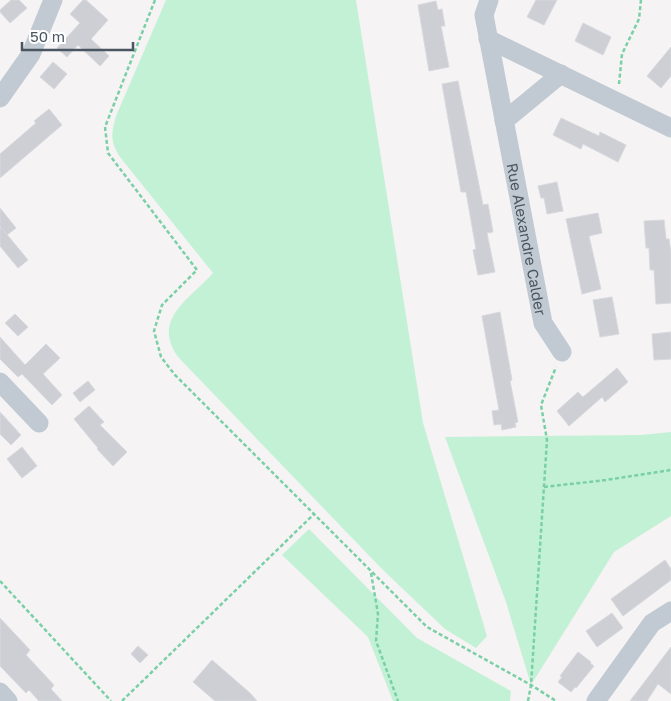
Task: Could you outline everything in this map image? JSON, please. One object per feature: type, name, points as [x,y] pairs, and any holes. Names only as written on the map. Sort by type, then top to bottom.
[{"type":"street","points":[[0,98],[31,54],[53,0]]},
{"type":"street","name":"Rue Alexandre Calder","points":[[489,0],[484,15],[488,39],[544,323],[562,352]]},
{"type":"street","points":[[488,39],[671,128]]},
{"type":"street","points":[[504,121],[561,74]]},
{"type":"street","points":[[0,382],[38,423]]},
{"type":"street","points":[[596,701],[652,623],[671,611]]},
{"type":"street","points":[[0,692],[8,701]]},
{"type":"path","points":[[155,0],[105,127],[108,153],[196,270],[162,305],[154,331],[161,358],[175,375],[427,627],[556,701]]},
{"type":"path","points":[[616,102],[622,54],[639,19],[641,0]]},
{"type":"path","points":[[528,701],[531,685],[547,440],[541,405],[562,352]]},
{"type":"path","points":[[544,487],[671,470]]},
{"type":"path","points":[[122,701],[314,514]]},
{"type":"path","points":[[371,571],[378,614],[376,641],[398,701]]},
{"type":"path","points":[[0,581],[111,701]]},
{"type":"green space","points":[[166,0],[356,0],[423,423],[487,636],[476,648],[445,629],[382,569],[179,358],[171,345],[169,332],[171,321],[184,301],[213,273],[120,157],[112,137],[116,116]]},
{"type":"green space","points":[[671,432],[671,516],[614,552],[531,685],[506,602],[445,437],[641,435]]},
{"type":"green space","points":[[309,529],[417,638],[511,691],[510,701],[393,701],[368,637],[282,555]]},
{"type":"building","points":[[11,0],[19,0],[27,8],[10,23],[0,10]]},
{"type":"building","points":[[83,0],[86,0],[108,20],[91,39],[109,56],[100,66],[78,45],[67,57],[57,48],[80,23],[70,14]]},
{"type":"building","points":[[536,0],[557,0],[544,25],[527,17]]},
{"type":"building","points":[[436,1],[438,10],[442,9],[445,26],[441,26],[449,67],[429,71],[418,5]]},
{"type":"building","points":[[583,23],[611,37],[603,55],[575,41]]},
{"type":"building","points":[[671,47],[671,76],[661,88],[647,76]]},
{"type":"building","points":[[53,62],[67,74],[54,89],[40,77]]},
{"type":"building","points":[[458,81],[483,205],[488,204],[493,232],[487,233],[495,272],[478,275],[473,250],[476,249],[466,192],[461,192],[442,84]]},
{"type":"building","points":[[49,109],[62,125],[0,178],[0,154],[36,123],[34,121]]},
{"type":"building","points":[[561,118],[599,136],[600,132],[626,145],[618,162],[583,144],[581,149],[553,135]]},
{"type":"building","points":[[557,182],[563,211],[547,214],[544,198],[541,198],[538,186]]},
{"type":"building","points":[[0,208],[16,228],[7,235],[0,226]]},
{"type":"building","points":[[598,213],[602,233],[589,236],[601,289],[582,294],[566,219]]},
{"type":"building","points":[[664,220],[666,239],[669,239],[671,252],[671,303],[656,304],[654,270],[650,270],[649,248],[646,248],[644,221]]},
{"type":"building","points":[[0,226],[28,260],[18,268],[0,246]]},
{"type":"building","points":[[612,297],[619,334],[600,337],[593,300]]},
{"type":"building","points":[[500,312],[518,422],[515,423],[516,427],[502,430],[501,424],[494,425],[492,411],[499,410],[482,316]]},
{"type":"building","points":[[15,314],[28,327],[18,336],[5,323]]},
{"type":"building","points":[[671,332],[671,359],[654,360],[652,334]]},
{"type":"building","points":[[0,337],[25,365],[46,344],[60,358],[43,374],[62,395],[52,405],[22,374],[18,377],[0,359]]},
{"type":"building","points":[[617,368],[628,382],[605,402],[602,397],[569,426],[557,411],[578,392],[583,397]]},
{"type":"building","points":[[88,381],[95,390],[80,402],[73,393]]},
{"type":"building","points":[[89,406],[104,422],[100,425],[127,452],[113,466],[74,419]]},
{"type":"building","points":[[0,412],[21,435],[11,445],[0,434]]},
{"type":"building","points":[[22,447],[37,466],[22,478],[7,459]]},
{"type":"building","points":[[665,560],[671,569],[671,580],[623,616],[611,599]]},
{"type":"building","points":[[612,613],[623,628],[597,647],[586,631]]},
{"type":"building","points":[[0,618],[30,650],[26,655],[54,685],[51,689],[62,701],[39,701],[29,690],[26,693],[0,666]]},
{"type":"building","points":[[138,646],[148,655],[140,663],[131,654]]},
{"type":"building","points":[[671,647],[671,694],[658,684],[647,701],[630,701]]},
{"type":"building","points":[[578,652],[594,666],[571,692],[558,682],[562,677],[560,676]]},
{"type":"building","points":[[212,660],[257,701],[215,701],[193,682]]}]
